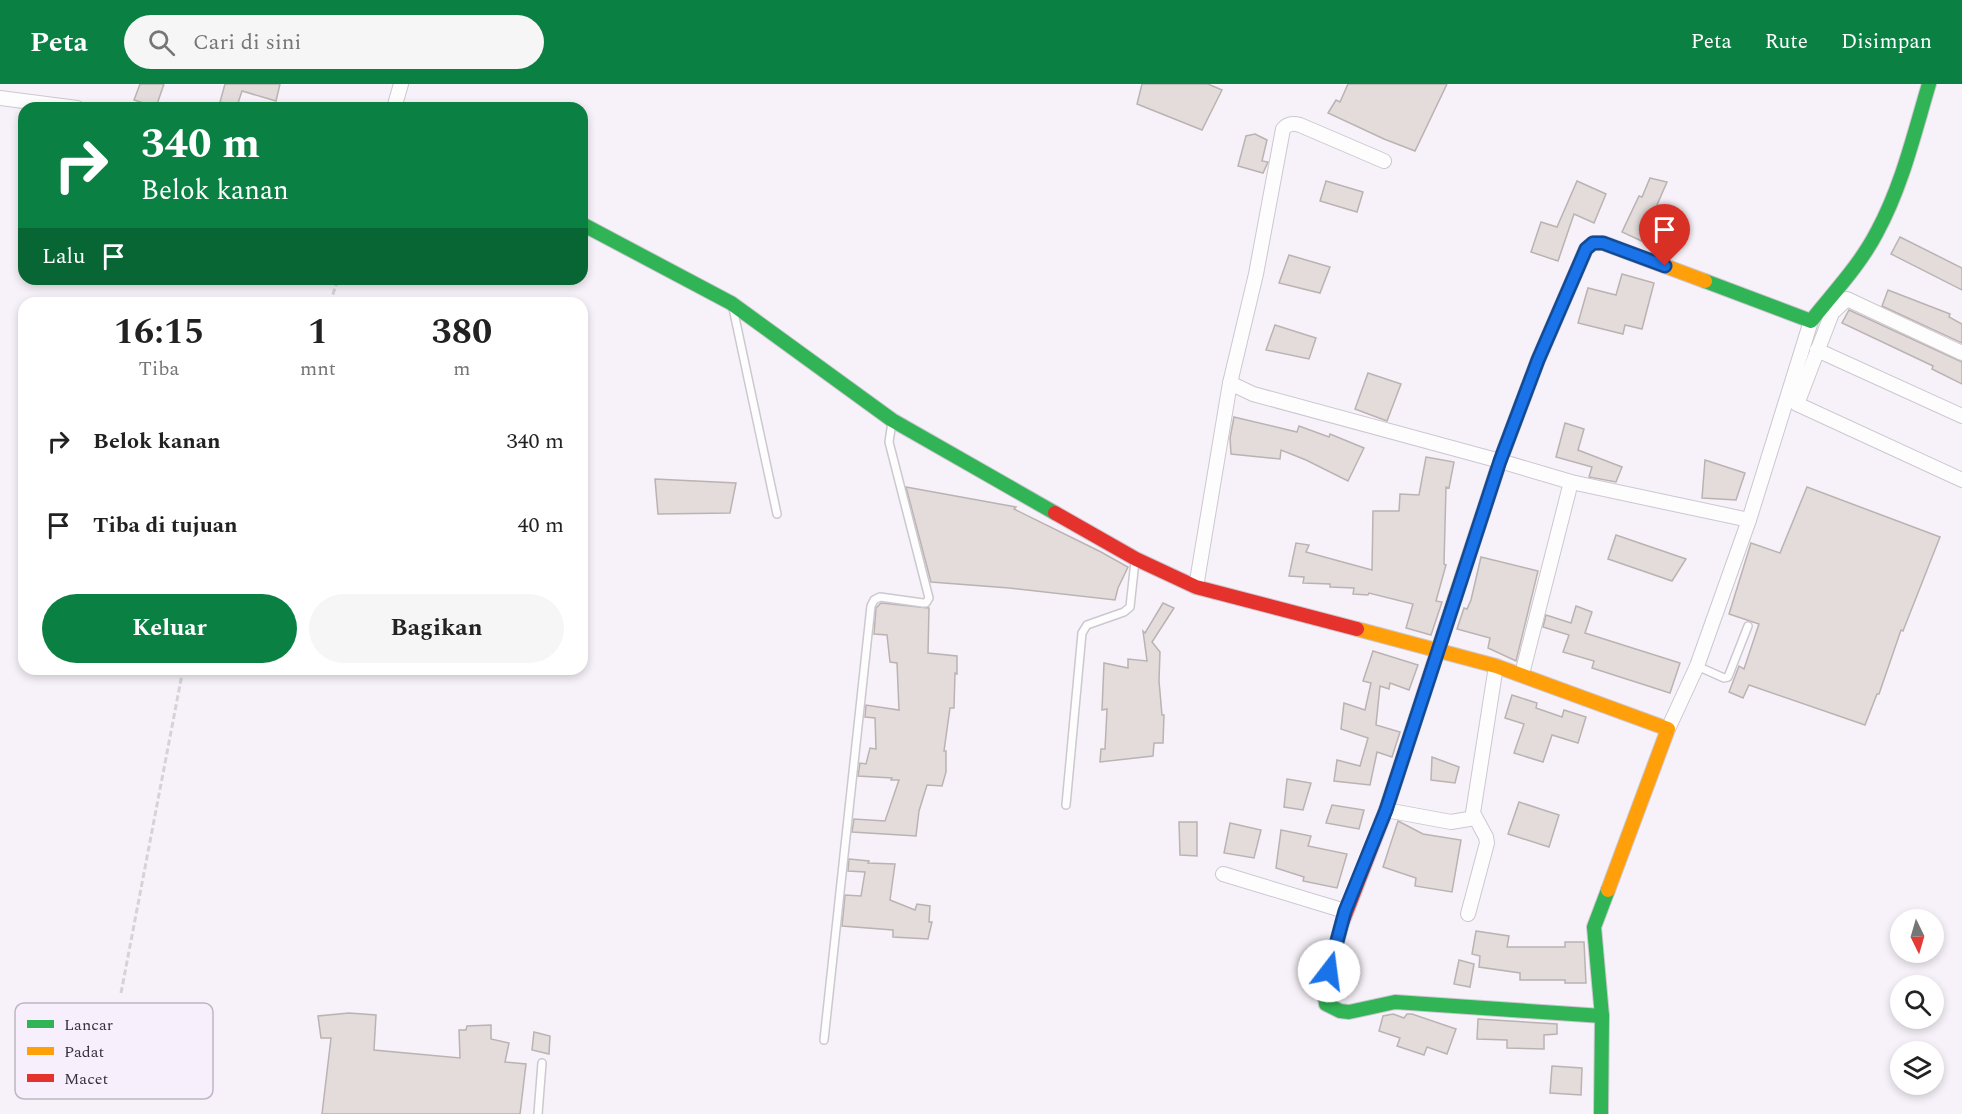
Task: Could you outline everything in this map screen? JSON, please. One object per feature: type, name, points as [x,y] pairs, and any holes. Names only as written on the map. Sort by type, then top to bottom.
[{"type":"street","points":[[6,84],[1,99],[26,102]]},
{"type":"street","points":[[396,102],[401,84]]},
{"type":"street","points":[[1929,84],[1887,213],[1866,252],[1827,310],[1817,350],[1797,404],[1962,480]]},
{"type":"street","points":[[1196,587],[1230,383],[1256,274],[1283,129],[1289,124],[1300,124],[1384,161]]},
{"type":"street","points":[[588,227],[731,303],[892,420],[1136,559],[1196,587],[1496,666],[1668,729]]},
{"type":"street","points":[[1602,1016],[1420,1002],[1395,1002],[1349,1012],[1332,1008],[1326,1004],[1324,990],[1345,911],[1386,810],[1500,461],[1538,360],[1586,249],[1593,243],[1603,243],[1811,321]]},
{"type":"street","points":[[1601,1114],[1602,1016],[1594,927],[1668,729],[1697,666],[1749,520],[1811,321],[1847,298],[1962,353]]},
{"type":"street","points":[[1817,350],[1962,416]]},
{"type":"street","points":[[1230,383],[1253,394],[1571,482],[1749,520]]},
{"type":"street","points":[[1522,674],[1571,482]]},
{"type":"street","points":[[1468,914],[1487,840],[1473,813],[1496,666]]},
{"type":"street","points":[[1386,810],[1450,822],[1475,818]]},
{"type":"street","points":[[1223,874],[1345,911]]},
{"type":"lane","points":[[731,303],[777,514]]},
{"type":"lane","points":[[824,1040],[871,606],[874,600],[880,597],[923,603],[926,603],[929,598],[889,442],[892,420]]},
{"type":"lane","points":[[1066,805],[1082,633],[1086,625],[1124,612],[1130,607],[1136,559]]},
{"type":"lane","points":[[1697,666],[1724,678],[1728,677],[1748,626]]},
{"type":"lane","points":[[538,1114],[542,1063]]},
{"type":"path","points":[[121,993],[182,675]]},
{"type":"building","points":[[140,84],[164,84],[158,102],[134,100]]},
{"type":"building","points":[[225,84],[280,84],[276,101],[242,91],[238,102],[220,102]]},
{"type":"building","points":[[1142,84],[1208,84],[1222,90],[1202,130],[1137,104]]},
{"type":"building","points":[[1348,84],[1447,84],[1415,151],[1328,113],[1336,100],[1340,102]]},
{"type":"building","points":[[1255,134],[1267,140],[1262,161],[1268,162],[1263,173],[1238,166],[1246,136]]},
{"type":"building","points":[[1650,178],[1667,182],[1657,205],[1667,210],[1650,245],[1622,232]]},
{"type":"building","points":[[1326,181],[1363,192],[1357,212],[1320,201]]},
{"type":"building","points":[[1577,181],[1606,194],[1594,223],[1574,214],[1558,261],[1531,252],[1541,222],[1557,227]]},
{"type":"building","points":[[1900,237],[1962,268],[1962,290],[1891,254]]},
{"type":"building","points":[[1289,255],[1330,267],[1320,293],[1279,283]]},
{"type":"building","points":[[1622,274],[1654,283],[1642,329],[1625,325],[1623,334],[1578,323],[1588,288],[1616,295]]},
{"type":"building","points":[[1888,290],[1950,314],[1949,317],[1962,324],[1962,343],[1882,306]]},
{"type":"building","points":[[1849,310],[1962,362],[1962,384],[1932,369],[1933,366],[1842,323]]},
{"type":"building","points":[[1275,325],[1316,338],[1309,359],[1266,350]]},
{"type":"building","points":[[1368,373],[1401,384],[1387,421],[1355,409]]},
{"type":"building","points":[[1234,417],[1297,432],[1299,426],[1329,437],[1330,434],[1364,448],[1348,481],[1281,450],[1280,459],[1231,454],[1230,438]]},
{"type":"building","points":[[1565,423],[1584,429],[1578,450],[1622,467],[1616,482],[1589,477],[1592,467],[1556,457]]},
{"type":"building","points":[[1426,457],[1454,462],[1449,488],[1446,487],[1444,564],[1446,565],[1436,601],[1442,602],[1431,635],[1406,628],[1413,604],[1369,593],[1368,595],[1353,594],[1354,588],[1303,583],[1304,577],[1289,576],[1296,543],[1309,545],[1306,552],[1372,570],[1373,511],[1399,511],[1400,494],[1419,495]]},
{"type":"building","points":[[1705,460],[1745,473],[1736,500],[1702,498]]},
{"type":"building","points":[[655,479],[736,483],[730,513],[658,514]]},
{"type":"building","points":[[906,487],[1016,507],[1014,509],[1101,552],[1128,567],[1115,600],[931,582]]},
{"type":"building","points":[[1807,487],[1940,537],[1865,725],[1749,685],[1743,698],[1729,692],[1739,666],[1744,669],[1759,624],[1729,614],[1751,543],[1780,553]]},
{"type":"building","points":[[1616,535],[1686,559],[1672,581],[1608,559]]},
{"type":"building","points":[[1481,557],[1538,571],[1516,661],[1488,648],[1490,638],[1457,629],[1464,608],[1467,609],[1471,600]]},
{"type":"building","points":[[881,603],[929,608],[928,653],[957,656],[954,708],[950,708],[944,751],[946,751],[946,772],[942,786],[927,785],[919,811],[916,836],[852,832],[854,819],[885,821],[899,780],[858,776],[860,763],[866,764],[870,748],[876,749],[875,718],[865,717],[866,705],[899,710],[897,663],[890,662],[887,635],[874,634],[876,608]]},
{"type":"building","points":[[1163,603],[1174,608],[1152,642],[1160,652],[1159,681],[1162,715],[1164,715],[1163,743],[1154,743],[1153,756],[1100,762],[1101,749],[1105,749],[1107,709],[1102,710],[1104,663],[1128,668],[1128,659],[1147,661],[1143,631],[1145,633]]},
{"type":"building","points":[[1576,606],[1592,612],[1585,633],[1680,663],[1670,693],[1592,668],[1594,661],[1563,652],[1569,635],[1543,627],[1546,615],[1571,623]]},
{"type":"building","points":[[1373,651],[1418,665],[1409,690],[1390,683],[1389,689],[1380,686],[1376,725],[1400,732],[1392,757],[1377,752],[1370,785],[1334,781],[1337,760],[1360,766],[1368,738],[1341,729],[1344,703],[1365,710],[1371,683],[1363,681]]},
{"type":"building","points":[[1512,695],[1537,703],[1536,708],[1562,717],[1564,710],[1586,717],[1578,743],[1552,735],[1543,762],[1514,753],[1524,724],[1505,718]]},
{"type":"building","points":[[1432,757],[1459,767],[1455,783],[1431,780]]},
{"type":"building","points":[[1287,779],[1311,783],[1303,810],[1284,807]]},
{"type":"building","points":[[1519,802],[1559,815],[1549,847],[1508,834]]},
{"type":"building","points":[[1332,805],[1364,810],[1359,829],[1326,823]]},
{"type":"building","points":[[1398,821],[1423,834],[1461,840],[1452,892],[1415,886],[1416,878],[1383,867]]},
{"type":"building","points":[[1179,822],[1197,822],[1197,856],[1180,855]]},
{"type":"building","points":[[1230,823],[1261,830],[1254,858],[1224,853]]},
{"type":"building","points":[[1281,830],[1311,836],[1308,846],[1347,854],[1337,888],[1303,881],[1304,877],[1276,868]]},
{"type":"building","points":[[849,859],[869,861],[868,863],[895,864],[890,900],[915,910],[917,904],[930,906],[929,922],[932,922],[928,939],[893,937],[893,930],[842,926],[845,895],[861,896],[865,872],[848,871]]},
{"type":"building","points":[[1476,931],[1509,936],[1507,947],[1565,947],[1565,942],[1584,942],[1586,983],[1565,983],[1565,980],[1520,980],[1520,973],[1479,967],[1480,956],[1472,954]]},
{"type":"building","points":[[1459,960],[1474,964],[1470,987],[1454,984]]},
{"type":"building","points":[[349,1013],[376,1015],[374,1050],[460,1058],[459,1030],[466,1030],[467,1026],[491,1025],[491,1039],[509,1043],[505,1062],[526,1064],[520,1114],[322,1114],[331,1038],[321,1038],[318,1016]]},
{"type":"building","points":[[1393,1014],[1404,1018],[1407,1014],[1412,1014],[1456,1029],[1447,1054],[1427,1047],[1424,1055],[1397,1046],[1400,1038],[1379,1031],[1383,1016]]},
{"type":"building","points":[[1478,1019],[1557,1024],[1557,1034],[1544,1035],[1544,1049],[1507,1048],[1507,1040],[1477,1039]]},
{"type":"building","points":[[534,1032],[550,1036],[549,1054],[532,1050]]},
{"type":"building","points":[[1552,1066],[1582,1068],[1581,1095],[1550,1093]]},
{"type":"traffic: fast","points":[[1705,281],[1811,321],[1863,256],[1886,214],[1907,160],[1929,84]]},
{"type":"traffic: fast","points":[[588,227],[731,303],[892,420],[1055,513]]},
{"type":"traffic: fast","points":[[1601,1114],[1602,1016],[1594,927],[1608,890]]},
{"type":"traffic: fast","points":[[1342,923],[1324,990],[1326,1004],[1340,1011],[1349,1012],[1395,1002],[1602,1016]]},
{"type":"traffic: slow","points":[[1455,598],[1500,461],[1538,360],[1586,249],[1593,243],[1603,243],[1705,281]]},
{"type":"traffic: slow","points":[[1357,629],[1496,666],[1668,729],[1608,890]]},
{"type":"traffic: jam","points":[[1055,513],[1136,559],[1196,587],[1357,629]]},
{"type":"traffic: jam","points":[[1342,923],[1386,810],[1455,598]]},
{"type":"route","points":[[1329,971],[1345,911],[1386,810],[1500,461],[1538,360],[1586,249],[1593,243],[1603,243],[1665,266]]}]
